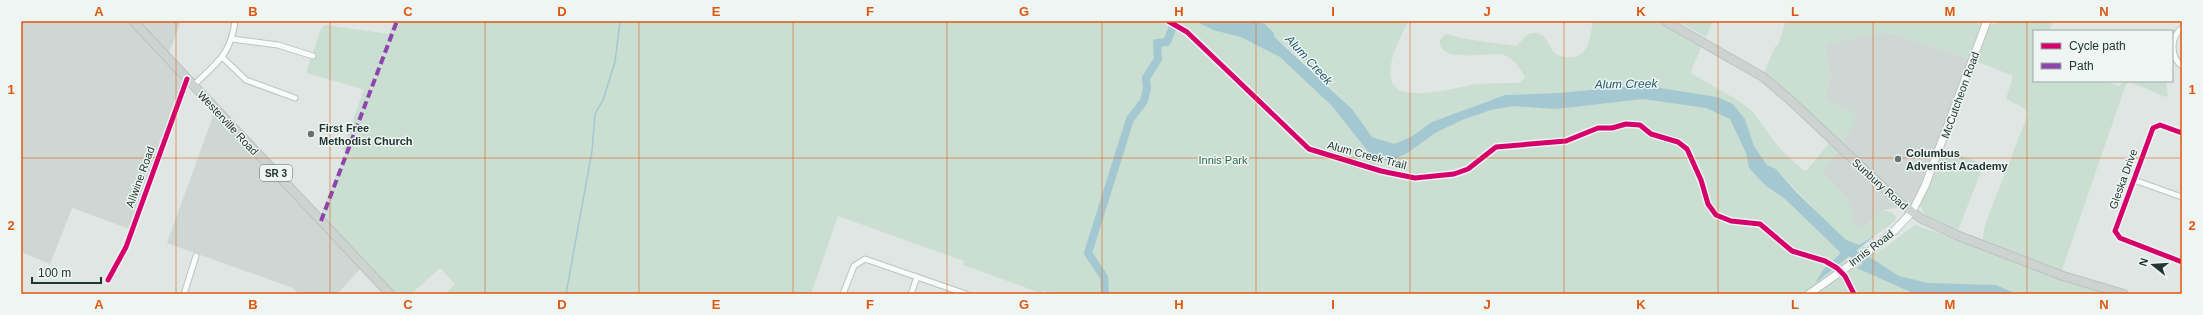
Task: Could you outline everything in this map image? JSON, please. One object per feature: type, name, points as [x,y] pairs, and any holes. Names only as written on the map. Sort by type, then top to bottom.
[{"type":"main road","name":"Westerville Road","points":[[133,21],[390,294]]},
{"type":"main road","name":"Sunbury Road","points":[[1665,21],[1763,77],[1922,220],[1959,236],[2063,276],[2124,294]]},
{"type":"main road","name":"McCutcheon Road","points":[[1912,212],[1925,186],[1987,21]]},
{"type":"main road","name":"Innis Road","points":[[1810,293],[1889,236],[1912,212]]},
{"type":"street","points":[[193,86],[222,57],[232,39],[235,21]]},
{"type":"street","points":[[2182,28],[2176,35],[2173,48],[2175,58],[2182,66]]},
{"type":"street","points":[[232,39],[278,45],[313,56]]},
{"type":"street","points":[[222,57],[246,80],[295,98]]},
{"type":"street","name":"Allwine Road","points":[[108,280],[126,247],[187,78]]},
{"type":"street","name":"Gleska Drive","points":[[2182,133],[2163,126],[2156,126],[2151,131],[2116,228],[2116,235],[2120,238],[2182,262]]},
{"type":"street","points":[[2134,180],[2182,197]]},
{"type":"street","points":[[184,294],[185,286],[196,256]]},
{"type":"street","points":[[843,294],[854,266],[859,262],[871,260],[966,294]]},
{"type":"street","points":[[910,294],[917,276]]},
{"type":"shaded area","points":[[21,21],[181,21],[168,55],[186,76],[130,229],[72,208],[50,264],[21,252]]},
{"type":"shaded area","points":[[1880,32],[1895,34],[1972,60],[1921,204],[1883,210],[1863,228],[1857,226],[1853,221],[1847,198],[1824,174],[1824,170],[1842,145],[1824,99],[1831,76],[1825,50],[1827,44]]},
{"type":"shaded area","points":[[216,108],[366,263],[337,294],[299,294],[293,288],[167,243]]},
{"type":"green space","name":"Innis Park","points":[[394,21],[1237,21],[1257,25],[1249,21],[1408,21],[1398,42],[1390,72],[1391,79],[1395,87],[1404,92],[1416,93],[1479,84],[1519,83],[1525,78],[1514,61],[1504,55],[1458,55],[1449,53],[1443,49],[1440,43],[1442,37],[1447,34],[1466,39],[1516,46],[1529,34],[1539,34],[1544,37],[1555,53],[1564,57],[1575,57],[1584,51],[1587,46],[1593,21],[1662,21],[1703,43],[1691,71],[1692,74],[1739,101],[1752,111],[1781,150],[1803,170],[1807,170],[1829,143],[1838,150],[1824,170],[1824,174],[1846,197],[1855,222],[1863,228],[1883,210],[1893,213],[1896,217],[1895,221],[1861,244],[1876,254],[1915,225],[2116,294],[2017,294],[1996,285],[1968,285],[1987,294],[1055,294],[1043,290],[1041,293],[963,265],[964,261],[838,216],[811,294],[451,294],[448,291],[455,284],[440,268],[411,294],[395,294],[321,215],[346,151],[343,149],[363,92],[362,89],[307,73],[321,29],[325,25],[389,34]],"holes":[[[1264,29],[1288,48],[1328,85],[1352,109],[1372,137],[1386,141],[1357,136],[1338,113],[1339,110]],[[1642,85],[1717,97],[1733,104],[1745,119],[1754,146],[1767,165],[1776,169],[1812,207],[1768,179],[1735,118],[1711,101],[1659,95],[1472,107],[1505,95],[1558,93]]]},
{"type":"green space","points":[[1677,21],[1713,21],[1706,37]]},
{"type":"green space","points":[[1786,21],[1984,21],[1970,59],[1895,34],[1880,32],[1827,44],[1825,50],[1831,76],[1824,99],[1856,115],[1854,123],[1842,145],[1764,73],[1775,47],[1778,45]]},
{"type":"green space","points":[[2008,21],[2053,21],[2049,30],[2033,30],[2033,82],[2108,82],[2119,86],[2123,82],[2130,82],[2126,84],[2061,273],[1982,242],[1985,225],[2028,114],[2024,108],[2006,99],[2013,76],[1976,61],[1989,25]]},
{"type":"green space","points":[[2130,82],[2166,82],[2168,96],[2166,97]]},
{"type":"green space","points":[[1942,149],[1984,164],[1958,230],[1929,218],[1922,209],[1921,204]]},
{"type":"water","points":[[1196,21],[1249,21],[1268,31],[1352,109],[1372,137],[1394,144],[1411,137],[1432,122],[1505,95],[1558,93],[1642,85],[1717,97],[1733,104],[1745,119],[1754,146],[1767,165],[1776,169],[1797,193],[1846,240],[1859,245],[1876,235],[1815,283],[1824,269],[1840,254],[1839,251],[1784,198],[1766,186],[1749,168],[1746,153],[1730,119],[1706,108],[1643,99],[1556,109],[1513,106],[1491,110],[1462,120],[1435,133],[1409,152],[1393,160],[1379,160],[1370,154],[1332,106],[1280,57],[1241,37],[1213,30]]},
{"type":"water","points":[[1871,258],[1899,276],[1928,283],[1996,285],[2017,294],[1915,294],[1857,268]]},
{"type":"waterway","points":[[566,294],[592,151],[595,114],[603,100],[615,62],[620,21]]},
{"type":"waterway","points":[[1105,294],[1104,277],[1088,253],[1130,119],[1144,101],[1147,88],[1146,78],[1158,59],[1157,43],[1167,42],[1175,21]]},
{"type":"waterway","name":"Alum Creek","points":[[1237,21],[1262,27],[1270,35]]},
{"type":"waterway","name":"Alum Creek","points":[[1844,249],[1876,266]]},
{"type":"marked path","points":[[321,221],[397,21]]},
{"type":"cycle path","name":"Alum Creek Trail","points":[[1168,21],[1187,32],[1309,149],[1381,171],[1415,178],[1454,174],[1468,169],[1496,147],[1566,141],[1598,128],[1612,128],[1626,124],[1640,125],[1651,134],[1678,142],[1687,149],[1701,180],[1708,204],[1716,215],[1731,221],[1760,224],[1792,251],[1825,261],[1837,268],[1845,276],[1854,294]]},
{"type":"cycle path","points":[[108,280],[126,247],[187,79]]},
{"type":"cycle path","points":[[2182,133],[2160,125],[2153,128],[2115,231],[2120,238],[2182,262]]},
{"type":"place","name":"First Free Methodist Church","points":[[311,134]]},
{"type":"place","name":"Columbus Adventist Academy","points":[[1898,159]]}]
